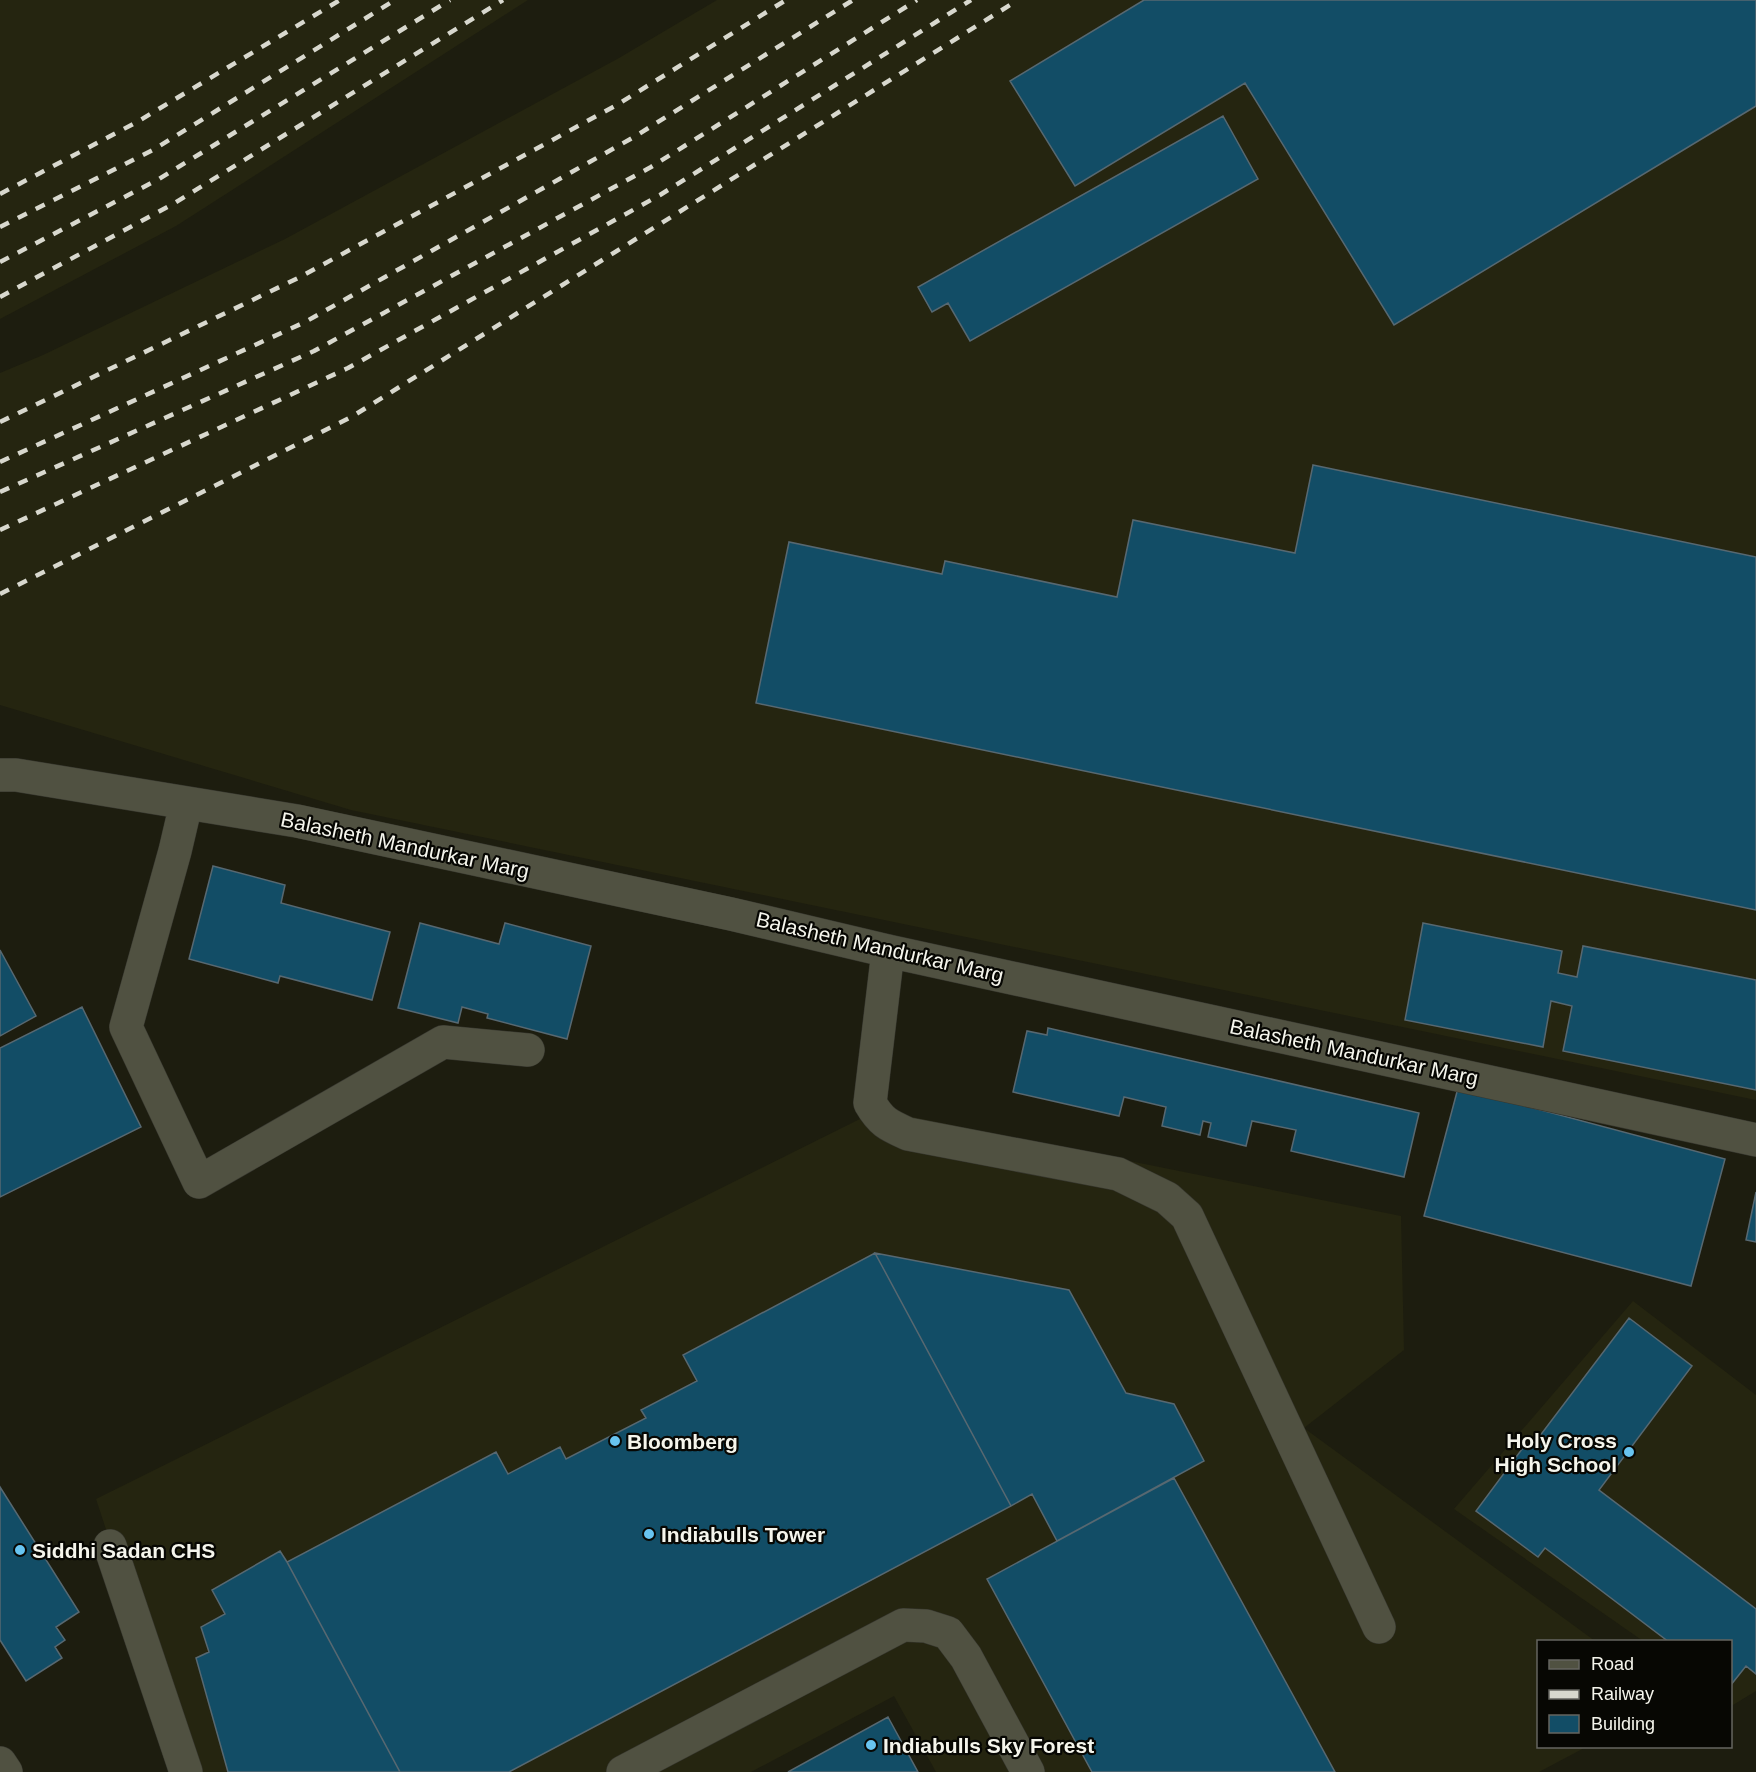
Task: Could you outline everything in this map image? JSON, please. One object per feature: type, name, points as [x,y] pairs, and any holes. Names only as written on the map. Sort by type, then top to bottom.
[{"type":"street","name":"Balasheth Mandurkar Marg","points":[[0,775],[16,775],[297,821],[731,914],[888,951],[1756,1140]]},
{"type":"street","points":[[186,804],[126,1027],[199,1182],[443,1042],[528,1050]]},
{"type":"street","points":[[888,951],[870,1103],[878,1117],[908,1134],[1118,1174],[1167,1198],[1187,1216],[1379,1627]]},
{"type":"street","points":[[110,1546],[186,1772]]},
{"type":"street","points":[[623,1772],[903,1625],[926,1626],[948,1633],[966,1657],[1028,1772]]},
{"type":"street","points":[[0,1763],[6,1772]]},
{"type":"shaded area","points":[[0,0],[528,0],[176,226],[0,319]]},
{"type":"shaded area","points":[[717,0],[1756,0],[1756,1100],[351,810],[0,705],[0,373],[43,355],[285,239],[619,58]]},
{"type":"shaded area","points":[[878,1110],[1401,1216],[1404,1350],[1304,1428],[1594,1640],[1537,1640],[1537,1748],[1584,1748],[1539,1772],[936,1772],[894,1696],[751,1772],[186,1772],[96,1499]]},
{"type":"shaded area","name":"Holy Cross High School","points":[[1633,1301],[1756,1395],[1756,1691],[1732,1704],[1732,1640],[1642,1640],[1454,1509]]},
{"type":"building","points":[[1144,0],[1756,0],[1756,106],[1394,325],[1245,83],[1075,186],[1010,81]]},
{"type":"building","points":[[1223,116],[1258,179],[970,341],[948,303],[932,312],[918,287]]},
{"type":"building","points":[[1313,465],[1756,557],[1756,910],[756,703],[789,542],[942,574],[945,561],[1117,597],[1133,520],[1295,553]]},
{"type":"building","points":[[213,866],[285,885],[281,903],[390,932],[372,1000],[280,976],[278,983],[189,959]]},
{"type":"building","points":[[420,923],[499,944],[505,923],[591,946],[567,1039],[487,1018],[488,1014],[462,1007],[458,1023],[398,1008]]},
{"type":"building","points":[[1423,923],[1562,951],[1558,973],[1577,977],[1583,946],[1756,980],[1756,1090],[1563,1051],[1572,1006],[1551,1001],[1543,1047],[1405,1020]]},
{"type":"building","points":[[0,950],[36,1016],[0,1036]]},
{"type":"building","points":[[82,1007],[141,1127],[0,1197],[0,1048]]},
{"type":"building","points":[[1048,1028],[1419,1113],[1404,1177],[1291,1151],[1296,1130],[1252,1121],[1246,1146],[1208,1137],[1211,1123],[1203,1121],[1200,1135],[1162,1126],[1166,1107],[1124,1097],[1119,1116],[1013,1092],[1027,1031],[1047,1035]]},
{"type":"building","points":[[1458,1088],[1725,1159],[1691,1286],[1424,1216]]},
{"type":"building","points":[[1756,1192],[1756,1242],[1746,1240]]},
{"type":"building","name":"Indiabulls Tower","points":[[875,1253],[1011,1506],[509,1772],[400,1772],[287,1562],[496,1452],[508,1474],[560,1447],[566,1459],[646,1418],[641,1410],[697,1381],[683,1355]]},
{"type":"building","points":[[875,1253],[1069,1290],[1126,1393],[1174,1404],[1204,1461],[1057,1541],[1032,1494],[1011,1506]]},
{"type":"building","points":[[1629,1318],[1692,1366],[1599,1490],[1756,1609],[1756,1674],[1746,1666],[1732,1684],[1732,1640],[1666,1640],[1545,1548],[1538,1557],[1476,1511],[1525,1445],[1530,1449]]},
{"type":"building","points":[[1174,1478],[1335,1772],[1092,1772],[987,1579]]},
{"type":"building","name":"Siddhi Sadan CHS","points":[[0,1487],[79,1612],[56,1627],[65,1640],[55,1647],[62,1658],[26,1681],[0,1640]]},
{"type":"building","points":[[280,1551],[400,1772],[228,1772],[196,1658],[209,1652],[201,1627],[225,1614],[212,1590]]},
{"type":"building","name":"Indiabulls Sky Forest","points":[[888,1717],[918,1772],[788,1772]]},
{"type":"railway","points":[[0,194],[137,122],[340,0]]},
{"type":"railway","points":[[0,227],[153,150],[395,0]]},
{"type":"railway","points":[[0,262],[159,179],[450,0]]},
{"type":"railway","points":[[0,297],[173,204],[503,0]]},
{"type":"railway","points":[[0,422],[298,278],[615,106],[786,0]]},
{"type":"railway","points":[[0,462],[305,322],[634,137],[853,0]]},
{"type":"railway","points":[[0,492],[314,351],[651,167],[917,0]]},
{"type":"railway","points":[[0,530],[348,368],[660,195],[971,0]]},
{"type":"railway","points":[[0,594],[353,416],[1018,0]]},
{"type":"place","name":"Bloomberg","points":[[615,1441]]},
{"type":"place","name":"Holy Cross High School","points":[[1629,1452]]},
{"type":"place","name":"Indiabulls Tower","points":[[649,1534]]},
{"type":"place","name":"Siddhi Sadan CHS","points":[[20,1550]]},
{"type":"place","name":"Indiabulls Sky Forest","points":[[871,1745]]}]
